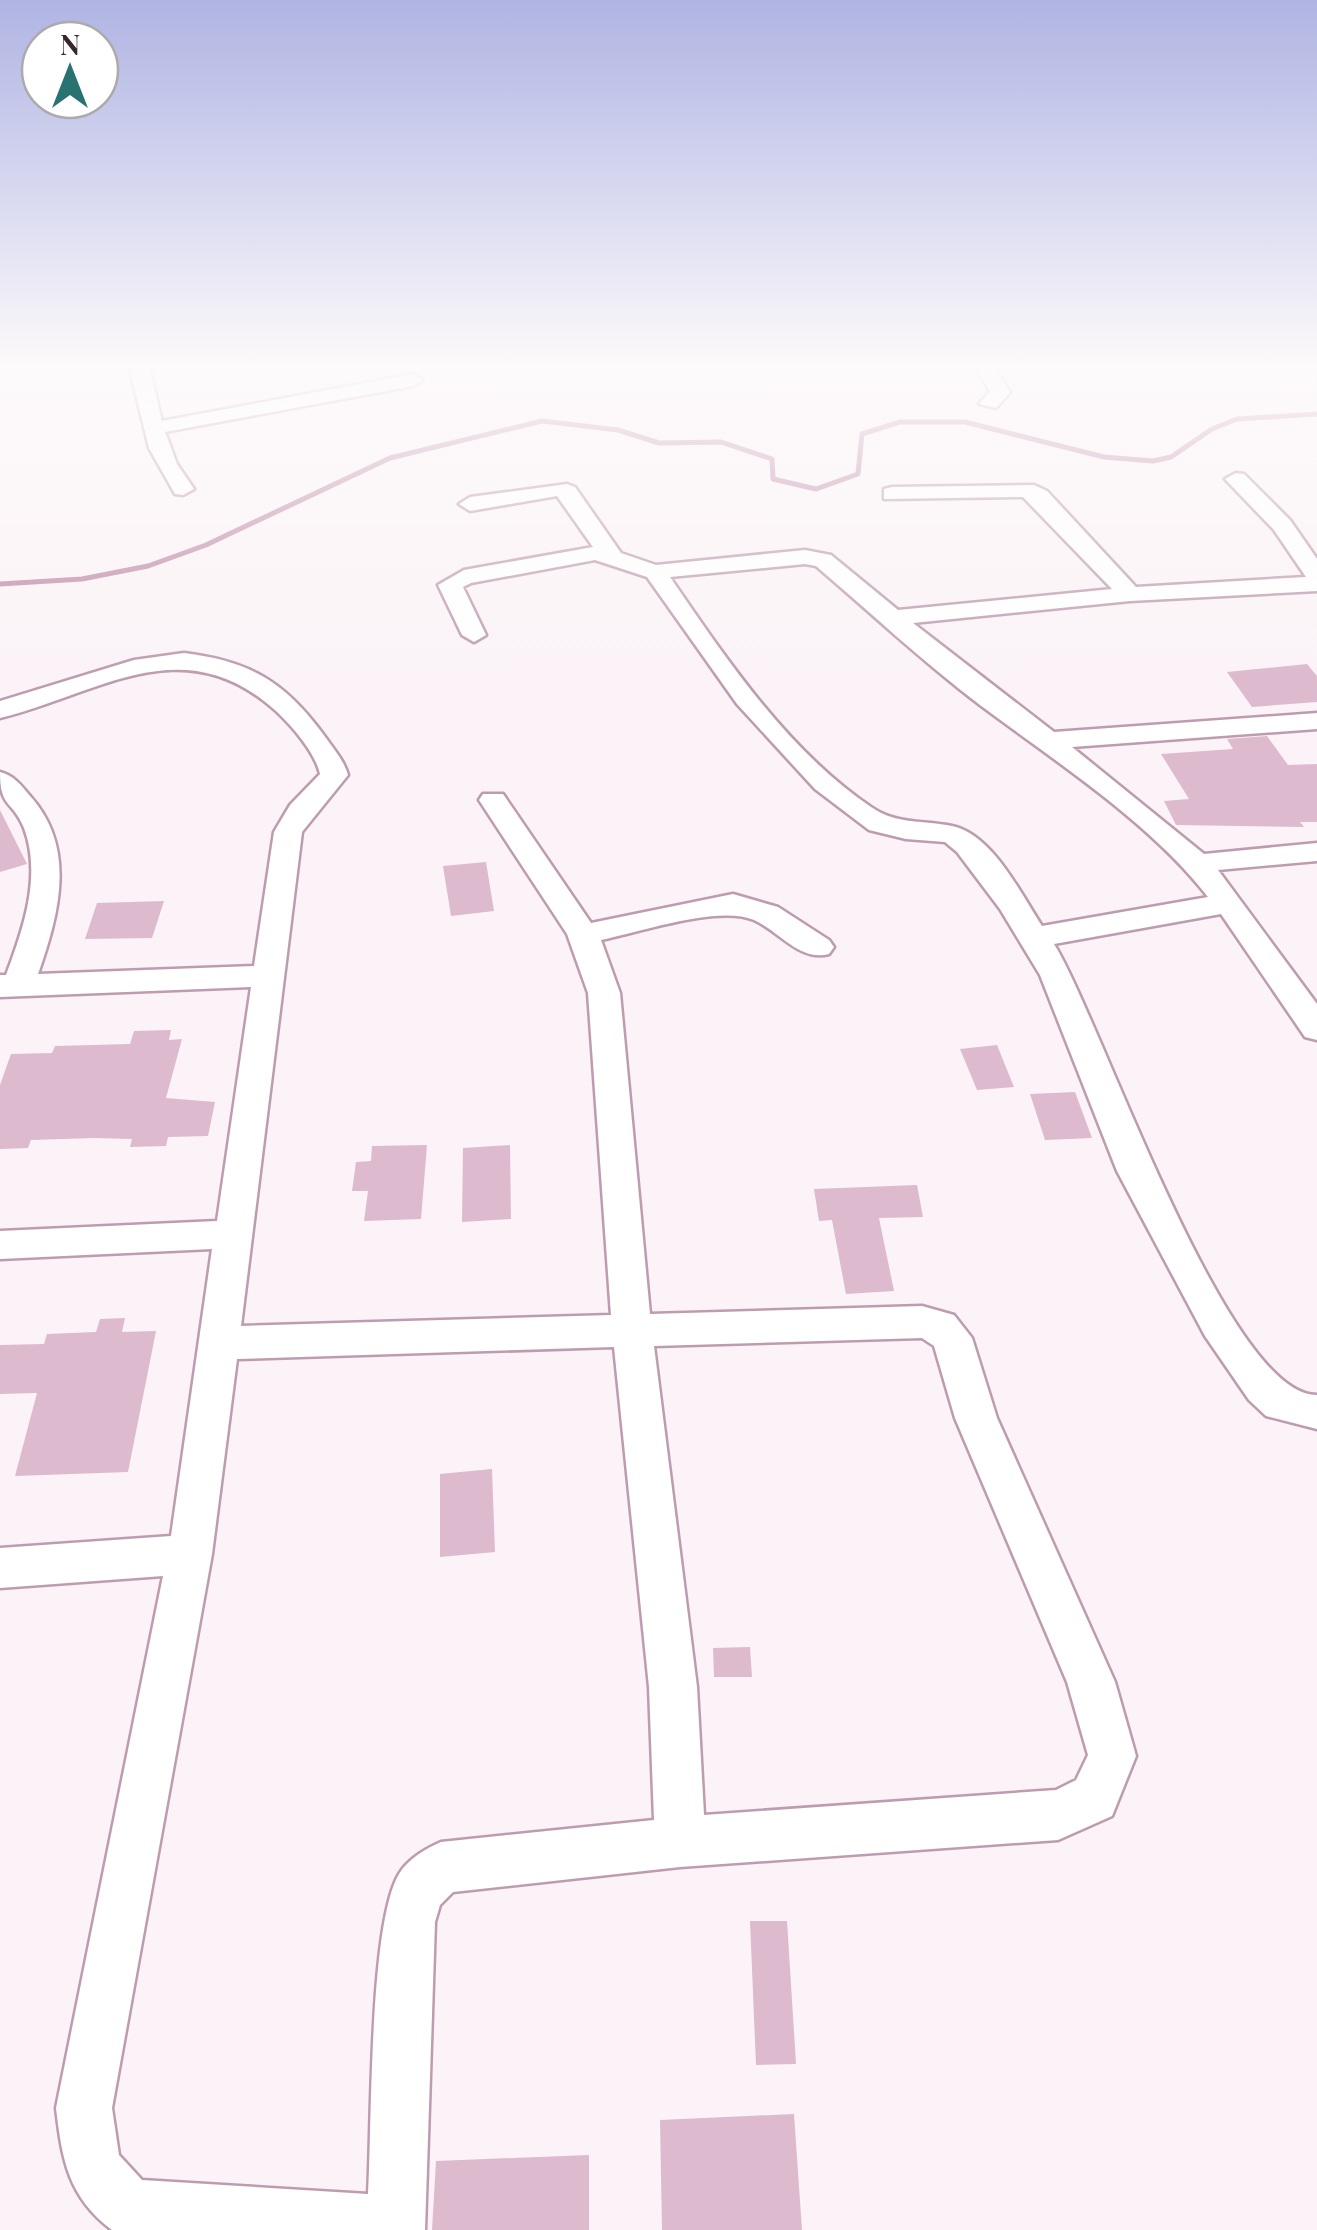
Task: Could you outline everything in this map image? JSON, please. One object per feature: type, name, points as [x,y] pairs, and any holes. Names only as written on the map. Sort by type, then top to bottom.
[{"type":"street","points":[[168,470],[183,489]]},
{"type":"street","points":[[1236,479],[1270,510],[1317,576]]},
{"type":"street","points":[[470,504],[549,487],[567,492],[610,556]]},
{"type":"street","points":[[892,494],[1026,490],[1040,496],[1130,594]]},
{"type":"street","points":[[474,634],[452,591],[453,580],[574,556],[610,556],[655,572],[823,560],[986,697],[1048,741],[1197,862],[1230,902],[1317,1029]]},
{"type":"street","points":[[655,572],[724,672],[804,764],[872,822],[896,830],[959,839],[1037,937],[1065,992],[1124,1146],[1176,1251],[1255,1380],[1280,1403],[1305,1413],[1317,1412]]},
{"type":"street","points":[[894,618],[1130,594],[1317,584]]},
{"type":"street","points":[[0,710],[135,668],[197,658],[253,678],[293,714],[326,756],[334,776],[300,812],[288,832],[190,1554],[84,2108],[92,2168],[129,2208],[396,2227],[409,1922],[418,1890],[441,1868],[680,1842],[1058,1815],[1094,1798],[1112,1756],[1092,1682],[976,1418],[952,1338],[940,1326],[778,1324],[219,1344]]},
{"type":"street","points":[[1048,741],[1317,722]]},
{"type":"street","points":[[0,780],[39,827],[47,874],[38,929],[9,985],[271,976]]},
{"type":"street","points":[[493,800],[582,934],[604,992],[610,1100],[633,1332],[673,1687],[680,1842]]},
{"type":"street","points":[[1197,862],[1317,852]]},
{"type":"street","points":[[1037,937],[1230,902]]},
{"type":"street","points":[[582,934],[732,903],[767,914],[818,947]]},
{"type":"street","points":[[0,1246],[234,1234]]},
{"type":"street","points":[[0,1568],[190,1554]]},
{"type":"building","points":[[1307,664],[1317,676],[1317,702],[1252,707],[1227,672]]},
{"type":"building","points":[[1267,736],[1288,765],[1317,764],[1317,822],[1300,822],[1304,827],[1176,825],[1164,801],[1189,799],[1161,754],[1233,749],[1227,739]]},
{"type":"building","points":[[0,810],[27,864],[0,872]]},
{"type":"building","points":[[486,862],[494,911],[451,916],[443,866]]},
{"type":"building","points":[[164,901],[152,938],[85,939],[97,903]]},
{"type":"building","points":[[171,1030],[169,1040],[182,1039],[166,1098],[215,1102],[208,1136],[168,1137],[166,1146],[130,1147],[132,1139],[94,1138],[31,1140],[28,1148],[0,1149],[0,1085],[11,1054],[52,1053],[55,1046],[130,1044],[134,1031]]},
{"type":"building","points":[[997,1045],[1014,1087],[977,1090],[960,1049]]},
{"type":"building","points":[[1075,1092],[1092,1138],[1045,1140],[1030,1094]]},
{"type":"building","points":[[427,1145],[421,1219],[364,1221],[368,1191],[352,1191],[356,1162],[371,1161],[372,1146]]},
{"type":"building","points":[[510,1145],[511,1219],[462,1222],[463,1148]]},
{"type":"building","points":[[917,1185],[923,1217],[879,1218],[894,1291],[846,1294],[832,1220],[819,1221],[814,1189]]},
{"type":"building","points":[[125,1318],[122,1332],[156,1331],[128,1472],[15,1476],[37,1393],[0,1394],[0,1345],[44,1344],[47,1334],[96,1332],[100,1319]]},
{"type":"building","points":[[492,1469],[495,1552],[440,1557],[440,1474]]},
{"type":"building","points":[[750,1647],[752,1677],[714,1677],[713,1648]]},
{"type":"building","points":[[750,1921],[787,1921],[796,2064],[756,2065]]},
{"type":"building","points":[[794,2114],[802,2230],[662,2230],[660,2120]]},
{"type":"building","points":[[589,2155],[589,2230],[432,2230],[436,2161]]},
{"type":"waterway","points":[[0,584],[82,579],[148,566],[206,545],[364,470]]},
{"type":"waterway","points":[[773,470],[773,479],[816,489],[858,474],[858,470]]}]
